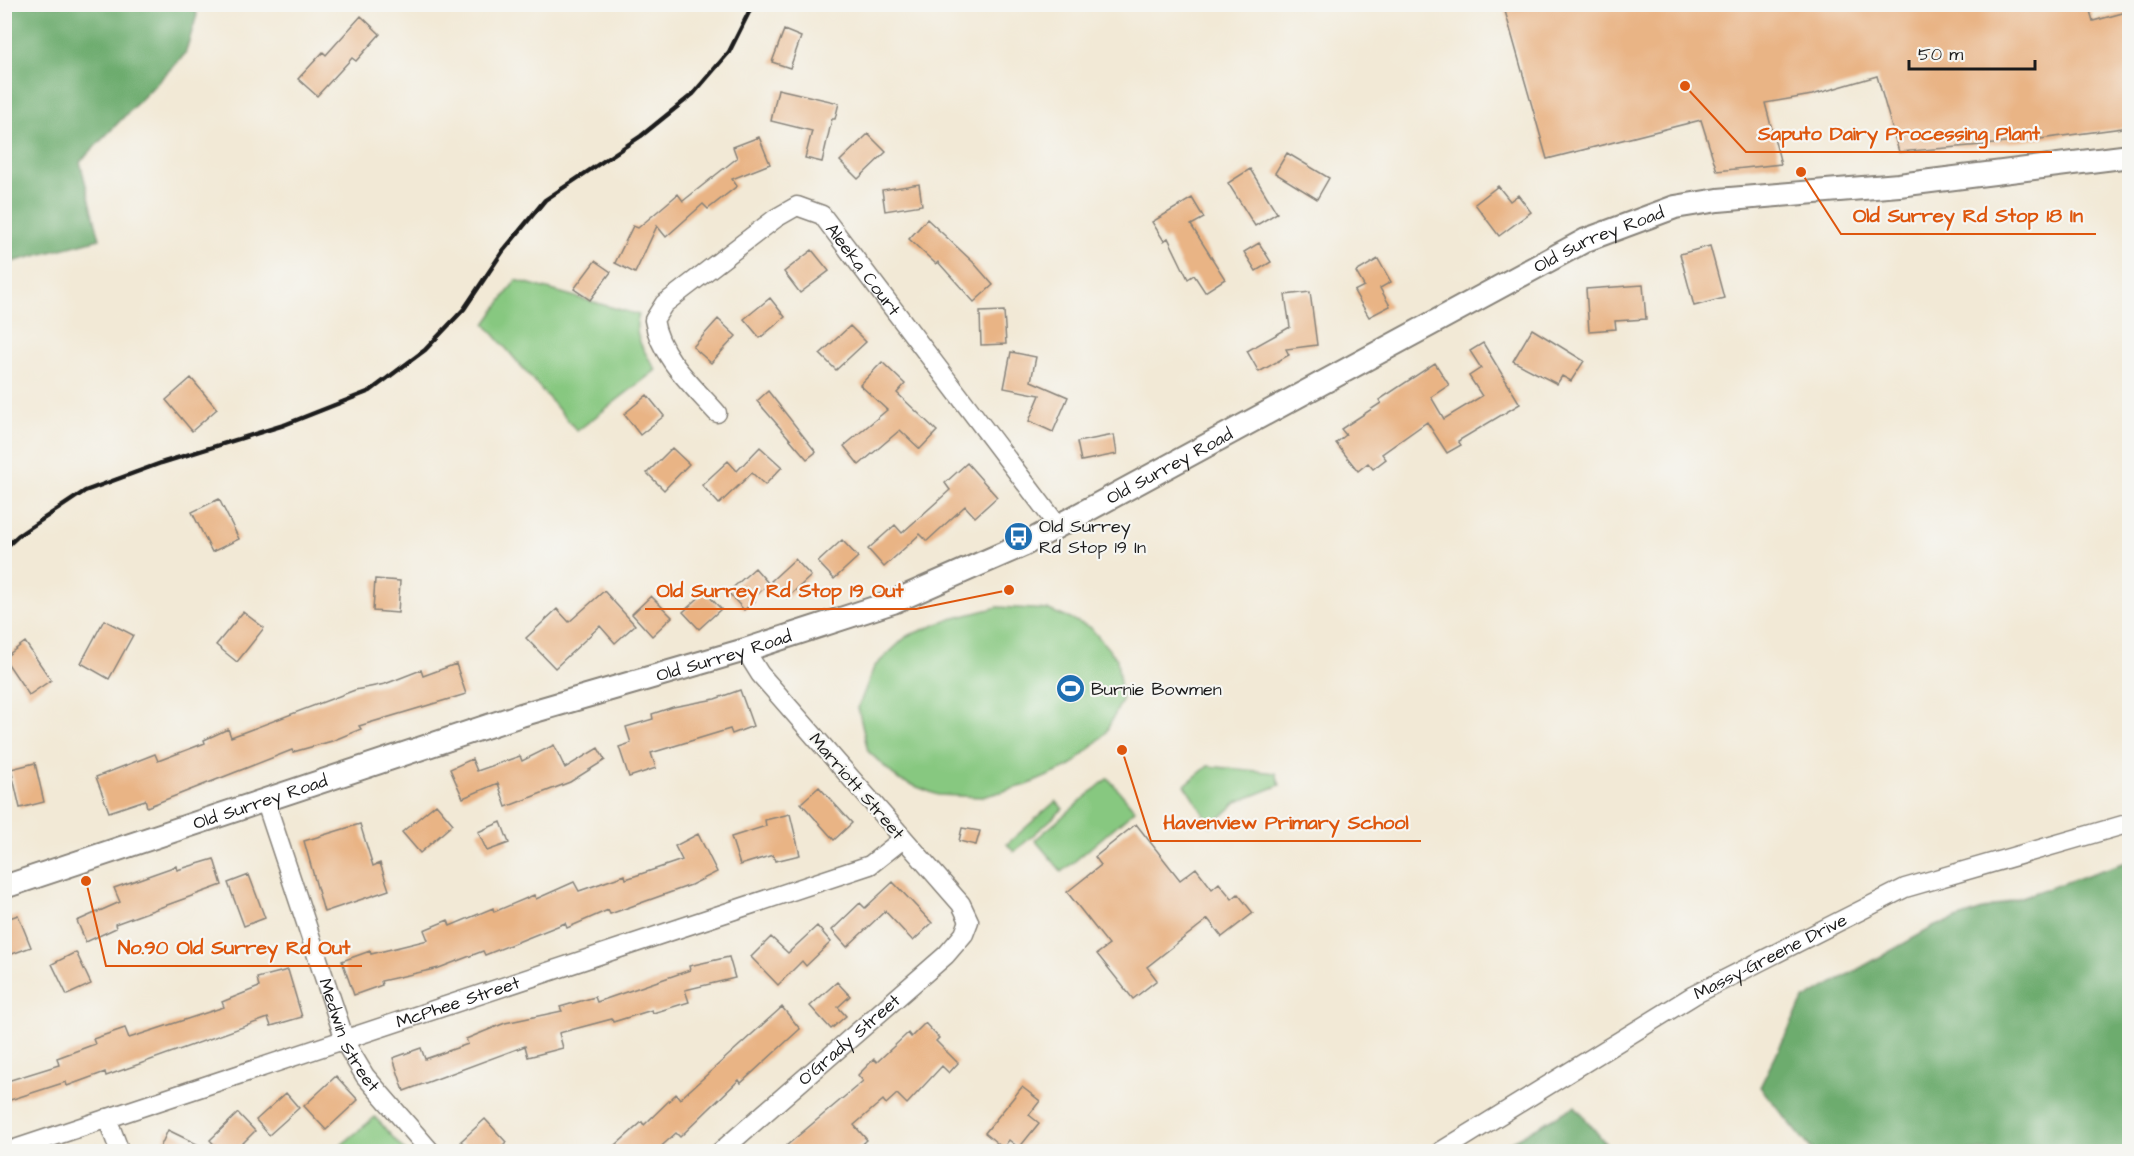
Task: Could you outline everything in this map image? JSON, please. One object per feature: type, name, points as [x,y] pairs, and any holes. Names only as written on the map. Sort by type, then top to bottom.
[{"type":"main road","name":"Old Surrey Road","points":[[4,887],[521,715],[745,650],[893,602],[961,574],[1058,526],[1586,240],[1675,207],[1718,200],[1899,185],[2130,156]]},
{"type":"street","name":"Aleeka Court","points":[[717,413],[671,361],[657,337],[654,320],[664,304],[776,218],[797,206],[822,215],[1058,526]]},
{"type":"street","name":"Marriott Street","points":[[745,650],[760,674],[961,904],[969,921]]},
{"type":"street","name":"Medwin Street","points":[[265,800],[344,1040],[365,1076],[431,1152]]},
{"type":"street","name":"Massy-Greene Drive","points":[[1440,1152],[1694,995],[1905,888],[2130,823]]},
{"type":"street","name":"McPhee Street","points":[[6,1152],[870,865],[903,839]]},
{"type":"street","name":"O'Grady Street","points":[[720,1152],[946,955],[964,934],[969,921]]},
{"type":"street","points":[[107,1118],[120,1152]]},
{"type":"green space","points":[[4,5],[194,5],[197,15],[185,54],[80,162],[100,239],[8,263],[4,262]]},
{"type":"green space","points":[[516,280],[639,315],[638,337],[656,370],[577,431],[485,324]]},
{"type":"green space","points":[[998,607],[1049,610],[1090,627],[1117,659],[1122,700],[1105,734],[1071,766],[1027,785],[982,797],[938,795],[899,780],[868,751],[858,708],[874,667],[907,636],[951,619]]},
{"type":"green space","points":[[1208,766],[1276,773],[1280,785],[1237,802],[1211,826],[1185,785]]},
{"type":"green space","points":[[1108,778],[1135,810],[1062,872],[1035,840]]},
{"type":"green space","points":[[1056,801],[1063,809],[1014,852],[1007,844]]},
{"type":"green space","points":[[2129,861],[2129,1151],[1813,1151],[1760,1087],[1803,1000],[1935,926]]},
{"type":"green space","points":[[1575,1106],[1612,1151],[1494,1151]]},
{"type":"green space","points":[[375,1117],[405,1151],[334,1151]]},
{"type":"building","points":[[1503,4],[2088,4],[2093,21],[2130,11],[2130,127],[2018,142],[1899,152],[1877,76],[1812,95],[1765,103],[1781,164],[1717,171],[1701,120],[1547,159]]},
{"type":"building","points":[[361,16],[380,34],[356,61],[352,58],[317,96],[298,79],[323,52],[326,55]]},
{"type":"building","points":[[784,30],[801,37],[790,68],[772,62]]},
{"type":"building","points":[[778,89],[839,103],[835,119],[832,119],[822,162],[805,158],[812,131],[771,121]]},
{"type":"building","points":[[868,134],[886,152],[858,179],[840,161]]},
{"type":"building","points":[[759,137],[770,164],[732,179],[737,186],[708,209],[703,204],[666,237],[657,226],[635,273],[615,263],[633,226],[638,228],[678,194],[683,201],[737,158],[733,147]]},
{"type":"building","points":[[1287,153],[1329,178],[1317,199],[1275,173]]},
{"type":"building","points":[[1250,169],[1277,213],[1255,226],[1228,183]]},
{"type":"building","points":[[919,184],[922,205],[885,211],[882,190]]},
{"type":"building","points":[[1498,186],[1510,201],[1518,195],[1531,212],[1499,236],[1475,204]]},
{"type":"building","points":[[1192,198],[1204,218],[1191,225],[1225,279],[1205,292],[1194,275],[1188,279],[1168,238],[1164,241],[1152,222]]},
{"type":"building","points":[[927,219],[973,262],[993,285],[974,302],[938,262],[936,264],[909,239]]},
{"type":"building","points":[[1259,243],[1271,262],[1256,271],[1244,252]]},
{"type":"building","points":[[1710,246],[1724,298],[1694,306],[1680,254]]},
{"type":"building","points":[[812,250],[829,271],[800,293],[784,272]]},
{"type":"building","points":[[1378,259],[1391,282],[1380,288],[1390,306],[1369,317],[1354,291],[1364,286],[1356,272]]},
{"type":"building","points":[[595,261],[611,272],[590,300],[574,289]]},
{"type":"building","points":[[1643,285],[1646,319],[1615,321],[1616,329],[1589,331],[1586,289]]},
{"type":"building","points":[[1310,292],[1317,345],[1286,349],[1289,355],[1259,372],[1247,351],[1290,327],[1285,295]]},
{"type":"building","points":[[770,298],[785,317],[760,338],[744,319]]},
{"type":"building","points":[[1004,311],[1006,344],[981,345],[980,312]]},
{"type":"building","points":[[718,319],[736,336],[711,363],[693,347]]},
{"type":"building","points":[[850,326],[866,342],[836,370],[820,354]]},
{"type":"building","points":[[1532,329],[1584,361],[1571,381],[1562,376],[1557,384],[1513,361]]},
{"type":"building","points":[[1483,343],[1520,404],[1458,441],[1461,445],[1447,453],[1427,422],[1382,454],[1386,459],[1373,469],[1368,463],[1358,471],[1336,443],[1346,435],[1341,429],[1381,403],[1379,400],[1435,363],[1449,385],[1431,397],[1444,419],[1482,396],[1469,376],[1481,368],[1470,351]]},
{"type":"building","points":[[1011,352],[1036,357],[1031,381],[1068,397],[1053,432],[1029,421],[1040,395],[1004,388]]},
{"type":"building","points":[[882,362],[905,384],[897,393],[937,431],[920,449],[900,430],[859,465],[844,446],[887,410],[860,385]]},
{"type":"building","points":[[191,378],[217,409],[192,431],[166,400]]},
{"type":"building","points":[[768,391],[816,452],[807,459],[757,401]]},
{"type":"building","points":[[647,395],[664,416],[640,435],[624,414]]},
{"type":"building","points":[[1114,435],[1117,454],[1081,461],[1077,442]]},
{"type":"building","points":[[760,447],[782,467],[765,485],[752,473],[719,504],[702,485],[728,461],[737,471]]},
{"type":"building","points":[[672,448],[689,464],[664,490],[647,473]]},
{"type":"building","points":[[967,463],[997,497],[975,517],[965,506],[927,541],[920,534],[884,567],[868,549],[895,525],[902,533],[950,490],[945,483]]},
{"type":"building","points":[[219,499],[239,539],[212,552],[192,512]]},
{"type":"building","points":[[842,540],[858,557],[834,579],[818,562]]},
{"type":"building","points":[[795,559],[811,576],[787,598],[771,581]]},
{"type":"building","points":[[755,568],[769,584],[752,599],[755,601],[744,610],[728,592]]},
{"type":"building","points":[[375,579],[400,581],[398,613],[373,611]]},
{"type":"building","points":[[604,591],[635,625],[615,643],[600,626],[555,668],[526,638],[557,609],[569,622]]},
{"type":"building","points":[[705,592],[721,609],[699,629],[683,612]]},
{"type":"building","points":[[651,596],[672,617],[652,636],[632,614]]},
{"type":"building","points":[[243,612],[264,628],[237,662],[216,645]]},
{"type":"building","points":[[104,620],[133,635],[109,679],[81,663]]},
{"type":"building","points":[[25,642],[51,680],[29,695],[4,658]]},
{"type":"building","points":[[456,664],[466,694],[359,726],[361,729],[332,741],[293,752],[292,750],[147,807],[145,800],[109,812],[96,777],[155,754],[158,761],[205,743],[204,740],[228,729],[231,737],[355,690],[385,684],[421,670],[423,676]]},
{"type":"building","points":[[740,690],[753,726],[732,734],[730,729],[651,753],[656,768],[629,777],[619,747],[631,743],[626,727],[653,719],[652,714],[673,707],[715,699]]},
{"type":"building","points":[[554,745],[565,768],[598,748],[605,760],[570,782],[506,807],[498,783],[463,798],[450,769],[472,759],[477,771],[520,756],[522,761]]},
{"type":"building","points":[[35,763],[44,802],[20,808],[11,769]]},
{"type":"building","points":[[819,787],[852,823],[834,840],[801,803]]},
{"type":"building","points":[[436,804],[453,824],[420,853],[402,832]]},
{"type":"building","points":[[790,814],[800,855],[775,861],[773,855],[740,865],[731,837],[766,826],[765,820]]},
{"type":"building","points":[[501,822],[509,843],[487,851],[478,832]]},
{"type":"building","points":[[360,824],[373,866],[380,863],[389,890],[324,912],[304,841]]},
{"type":"building","points":[[1136,824],[1180,880],[1196,868],[1212,889],[1219,883],[1232,899],[1238,894],[1253,913],[1222,937],[1208,919],[1147,967],[1157,980],[1133,999],[1097,954],[1109,945],[1067,892],[1101,865],[1095,857]]},
{"type":"building","points":[[962,828],[980,831],[976,845],[959,841]]},
{"type":"building","points":[[698,834],[717,872],[691,885],[610,914],[608,910],[567,928],[565,923],[485,955],[483,951],[439,968],[381,981],[382,985],[354,995],[342,961],[370,951],[371,954],[428,940],[424,930],[448,920],[450,926],[493,908],[494,912],[534,895],[536,899],[574,882],[579,891],[625,875],[626,879],[682,860],[675,846]]},
{"type":"building","points":[[214,859],[222,885],[115,924],[116,928],[86,942],[77,921],[120,902],[114,888],[176,866],[177,870]]},
{"type":"building","points":[[249,875],[265,918],[244,926],[228,883]]},
{"type":"building","points":[[893,882],[932,923],[913,941],[885,911],[847,947],[832,930],[860,903],[865,908]]},
{"type":"building","points":[[18,915],[31,947],[4,957],[4,920]]},
{"type":"building","points":[[817,926],[831,942],[806,966],[802,961],[778,985],[751,957],[771,937],[788,953]]},
{"type":"building","points":[[76,952],[91,984],[67,995],[52,964]]},
{"type":"building","points":[[729,957],[735,978],[685,990],[689,1002],[653,1013],[652,1010],[613,1022],[612,1019],[559,1033],[563,1048],[528,1057],[525,1046],[404,1091],[393,1058],[421,1048],[425,1059],[468,1044],[466,1039],[505,1023],[562,1011],[560,1007],[595,997],[597,1002],[690,970],[689,966]]},
{"type":"building","points":[[288,970],[302,1017],[271,1026],[268,1018],[106,1076],[105,1072],[67,1086],[66,1082],[4,1102],[4,1082],[59,1065],[57,1058],[95,1044],[93,1039],[125,1028],[129,1038],[224,1007],[222,1002],[259,987],[257,978]]},
{"type":"building","points":[[837,982],[850,996],[838,1007],[846,1016],[831,1029],[810,1006]]},
{"type":"building","points":[[782,1007],[800,1029],[741,1083],[739,1080],[680,1137],[676,1133],[655,1152],[608,1152],[642,1122],[644,1125],[676,1094],[680,1099]]},
{"type":"building","points":[[925,1023],[939,1038],[936,1041],[958,1063],[949,1073],[942,1066],[907,1104],[897,1094],[886,1104],[883,1100],[854,1125],[867,1140],[854,1152],[779,1152],[863,1081],[858,1075],[874,1059],[877,1062],[908,1033],[911,1037]]},
{"type":"building","points":[[336,1076],[358,1100],[326,1130],[304,1106]]},
{"type":"building","points":[[1022,1087],[1040,1101],[1029,1115],[1039,1123],[1019,1148],[1009,1140],[1003,1148],[985,1133]]},
{"type":"building","points":[[286,1093],[299,1108],[269,1135],[256,1120]]},
{"type":"building","points":[[238,1113],[255,1131],[234,1152],[221,1152],[210,1140]]},
{"type":"building","points":[[485,1119],[506,1142],[496,1152],[471,1152],[461,1141]]},
{"type":"building","points":[[168,1130],[213,1152],[158,1152]]},
{"type":"railway","points":[[4,549],[19,535],[85,491],[161,463],[284,425],[370,391],[425,350],[464,309],[503,251],[545,200],[641,136],[693,94],[729,52],[753,4]]},
{"type":"place","name":"Saputo Dairy Processing Plant","points":[[1685,86]]},
{"type":"place","name":"Old Surrey Rd Stop 18 In","points":[[1801,172]]},
{"type":"place","name":"Old Surrey Rd Stop 19 In","points":[[1018,536]]},
{"type":"place","name":"Old Surrey Rd Stop 19 Out","points":[[1009,590]]},
{"type":"place","name":"Burnie Bowmen","points":[[1070,689]]},
{"type":"place","name":"Havenview Primary School","points":[[1122,750]]},
{"type":"place","name":"No.90 Old Surrey Rd Out","points":[[86,881]]}]
